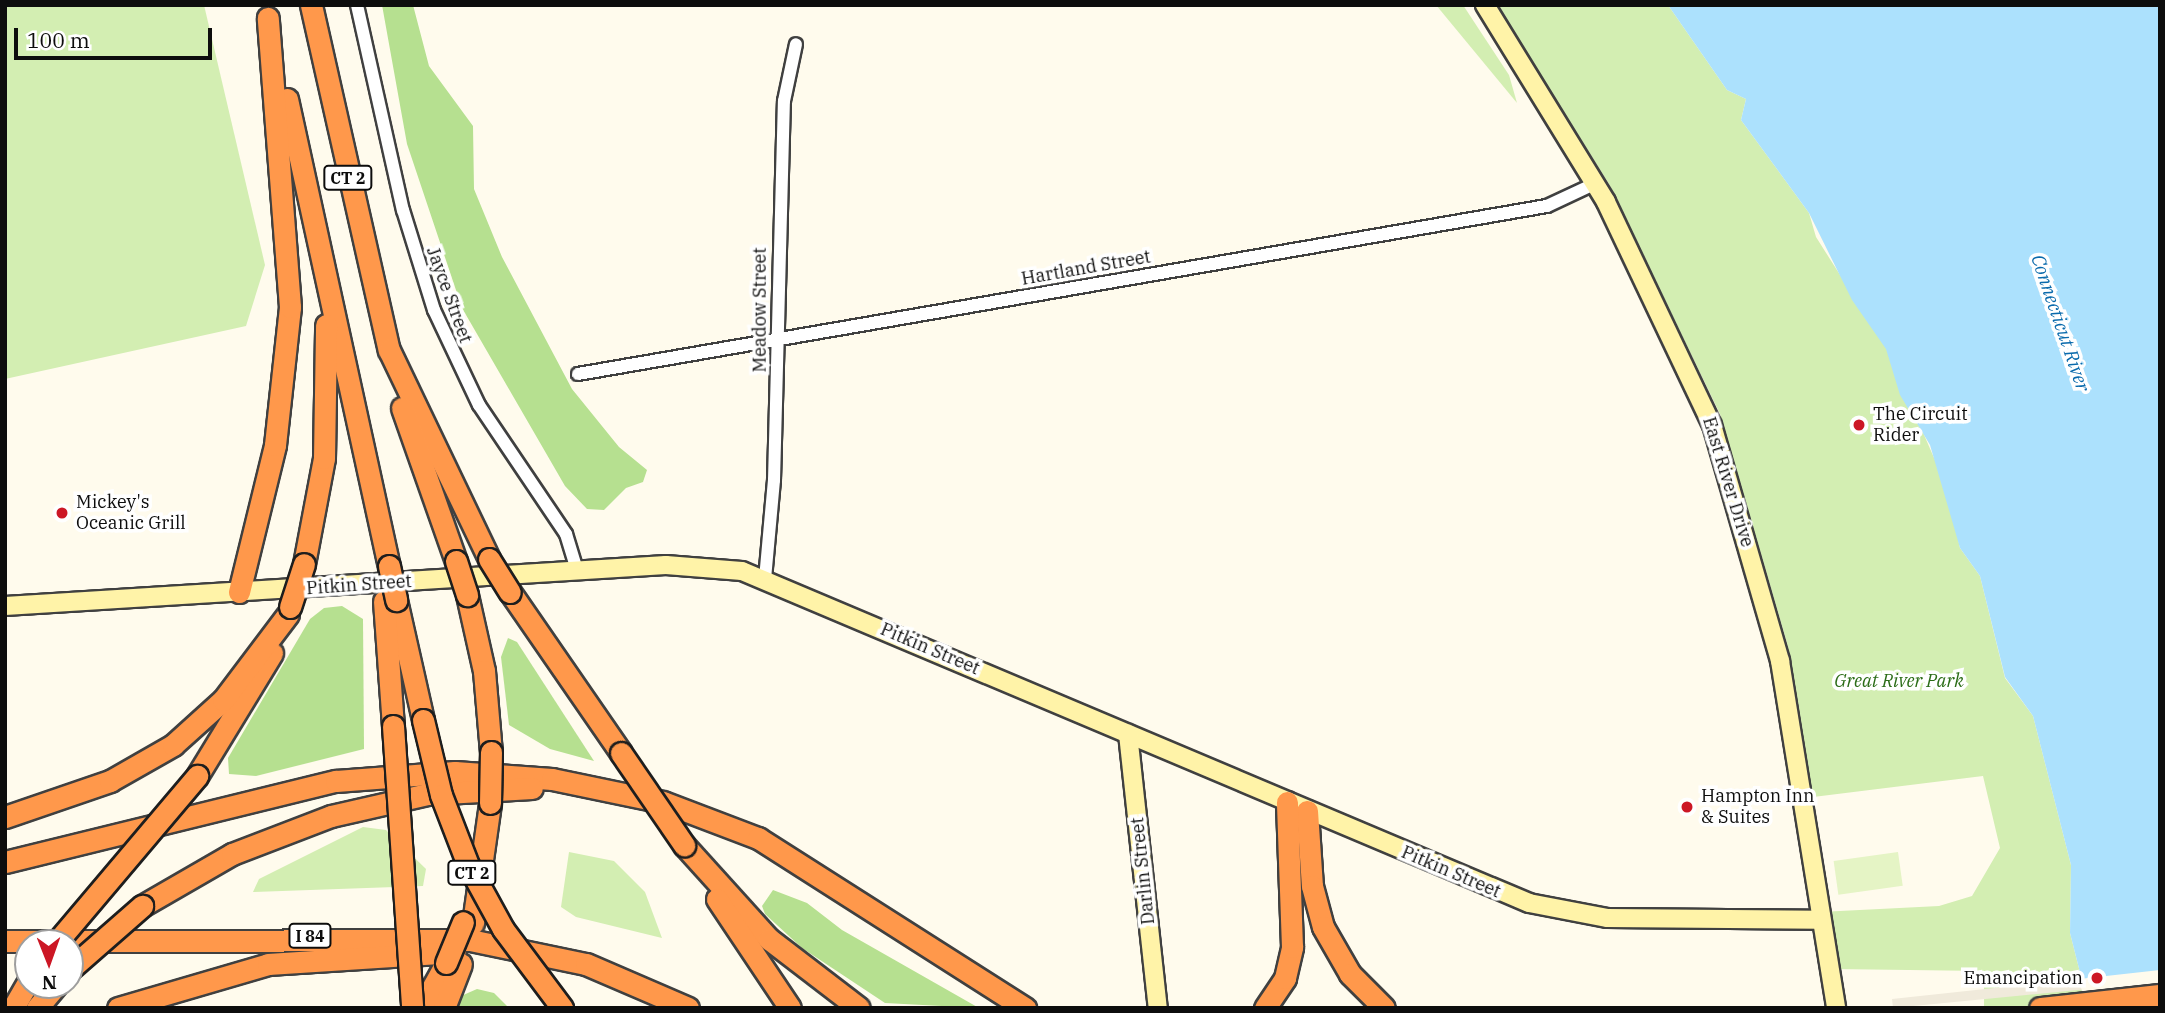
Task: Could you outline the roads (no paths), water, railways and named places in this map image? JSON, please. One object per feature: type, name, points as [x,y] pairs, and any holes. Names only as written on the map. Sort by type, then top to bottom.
[{"type":"highway","name":"CT 2","points":[[311,5],[389,350],[489,559],[684,845],[769,939],[859,1008]]},
{"type":"highway","name":"CT 2","points":[[266,12],[370,481],[390,600],[441,795],[468,865],[508,936],[562,1008]]},
{"type":"highway","points":[[239,592],[275,445],[290,307],[266,12]]},
{"type":"highway","points":[[68,929],[197,776],[253,691],[289,610],[304,564],[327,421],[325,274]]},
{"type":"highway","points":[[389,350],[406,427],[467,595],[484,671],[491,752],[490,803],[480,882],[453,964],[444,1008]]},
{"type":"highway","points":[[390,600],[393,726],[412,1008]]},
{"type":"highway","points":[[5,817],[110,780],[173,745],[223,700],[289,610]]},
{"type":"highway","points":[[5,862],[356,778],[488,773],[621,791],[701,814],[777,848],[1025,1008]]},
{"type":"highway","points":[[84,957],[142,906],[246,848],[370,805],[475,789],[621,791]]},
{"type":"highway","points":[[1265,1008],[1285,978],[1292,947],[1287,802]]},
{"type":"highway","points":[[1307,811],[1312,886],[1323,927],[1350,974],[1384,1008]]},
{"type":"highway","points":[[684,845],[790,1008]]},
{"type":"highway","name":"I 84","points":[[5,941],[430,936],[517,947],[610,972],[688,1008]]},
{"type":"highway","points":[[118,1008],[227,972],[354,954],[463,952],[610,972]]},
{"type":"highway","points":[[421,1008],[453,964]]},
{"type":"highway","points":[[2040,1008],[2160,995]]},
{"type":"main road","name":"East River Drive","points":[[1485,5],[1596,183],[1720,451],[1780,661],[1819,920],[1836,1008]]},
{"type":"main road","name":"Pitkin Street","points":[[5,606],[577,569],[692,565],[765,579],[1307,811],[1553,910],[1607,918],[1819,920]]},
{"type":"main road","name":"Darlin Street","points":[[1128,734],[1158,1008]]},
{"type":"street","name":"Jayce Street","points":[[357,5],[403,210],[434,310],[479,405],[566,534],[577,569]]},
{"type":"street","name":"Meadow Street","points":[[765,579],[779,339],[775,311],[784,101],[796,44]]},
{"type":"street","name":"Hartland Street","points":[[578,374],[1533,209],[1568,201],[1596,183]]},
{"type":"water","name":"Connecticut River","points":[[1668,5],[2160,5],[2160,1008],[2089,1008],[2070,933],[2071,865],[2033,716],[2005,677],[1980,576],[1960,548],[1930,445],[1900,395],[1886,349],[1852,300],[1809,213],[1741,120],[1746,99],[1727,90]]},
{"type":"place","name":"The Circuit Rider","points":[[1859,425]]},
{"type":"place","name":"Mickey's Oceanic Grill","points":[[62,513]]},
{"type":"place","name":"Hampton Inn & Suites","points":[[1687,807]]},
{"type":"place","name":"Emancipation","points":[[2097,978]]},
{"type":"park label","name":"Great River Park","points":[[1899,681]]}]
